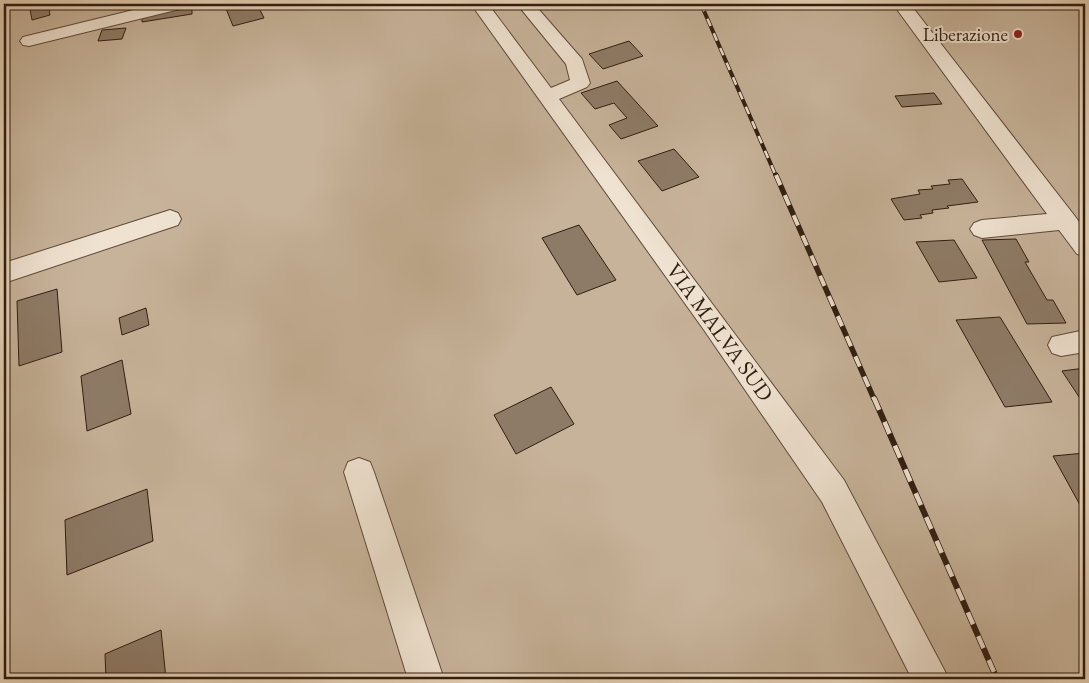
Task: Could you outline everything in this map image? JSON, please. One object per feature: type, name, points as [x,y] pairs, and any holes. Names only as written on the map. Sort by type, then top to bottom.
[{"type":"street","points":[[29,41],[178,4]]},
{"type":"street","name":"VIA MALVA SUD","points":[[479,4],[713,322],[833,491],[931,679]]},
{"type":"street","points":[[525,4],[575,63],[580,83],[548,96]]},
{"type":"street","points":[[901,4],[1085,247]]},
{"type":"street","points":[[4,273],[170,219]]},
{"type":"street","points":[[982,230],[1066,221]]},
{"type":"street","points":[[360,472],[426,679]]},
{"type":"shaded area","points":[[4,4],[1085,4],[1085,679],[4,679]]},
{"type":"building","points":[[29,4],[48,4],[50,15],[32,20]]},
{"type":"building","points":[[257,4],[264,18],[233,26],[225,6]]},
{"type":"building","points":[[192,8],[192,14],[142,22],[142,15]]},
{"type":"building","points":[[126,28],[122,39],[98,41],[102,30]]},
{"type":"building","points":[[629,41],[643,56],[603,69],[589,54]]},
{"type":"building","points":[[617,81],[658,126],[621,139],[609,125],[627,118],[614,103],[595,109],[581,93]]},
{"type":"building","points":[[934,93],[942,104],[902,107],[895,96]]},
{"type":"building","points":[[674,149],[699,177],[662,191],[638,161]]},
{"type":"building","points":[[962,179],[978,202],[947,206],[949,208],[932,210],[933,213],[920,215],[922,218],[904,220],[891,199],[920,194],[918,190],[933,189],[931,186],[950,184],[948,180]]},
{"type":"building","points":[[579,225],[616,280],[577,295],[542,238]]},
{"type":"building","points":[[1016,239],[1029,262],[1025,262],[1047,300],[1053,300],[1066,323],[1027,324],[982,240]]},
{"type":"building","points":[[954,240],[977,278],[939,282],[916,242]]},
{"type":"building","points":[[57,289],[62,352],[19,366],[17,301]]},
{"type":"building","points":[[146,308],[149,325],[122,335],[119,318]]},
{"type":"building","points":[[1000,317],[1052,402],[1005,407],[956,320]]},
{"type":"building","points":[[122,360],[131,414],[87,431],[81,376]]},
{"type":"building","points":[[1085,368],[1085,406],[1062,371]]},
{"type":"building","points":[[551,387],[574,424],[516,454],[494,415]]},
{"type":"building","points":[[1085,453],[1085,514],[1053,456]]},
{"type":"building","points":[[147,489],[153,541],[67,575],[65,520]]},
{"type":"building","points":[[161,630],[166,679],[106,679],[105,654]]},
{"type":"railway","points":[[701,4],[776,176]]},
{"type":"railway","points":[[776,175],[874,399]]},
{"type":"railway","points":[[874,398],[997,679]]},
{"type":"place","name":"Liberazione","points":[[1018,34]]}]
